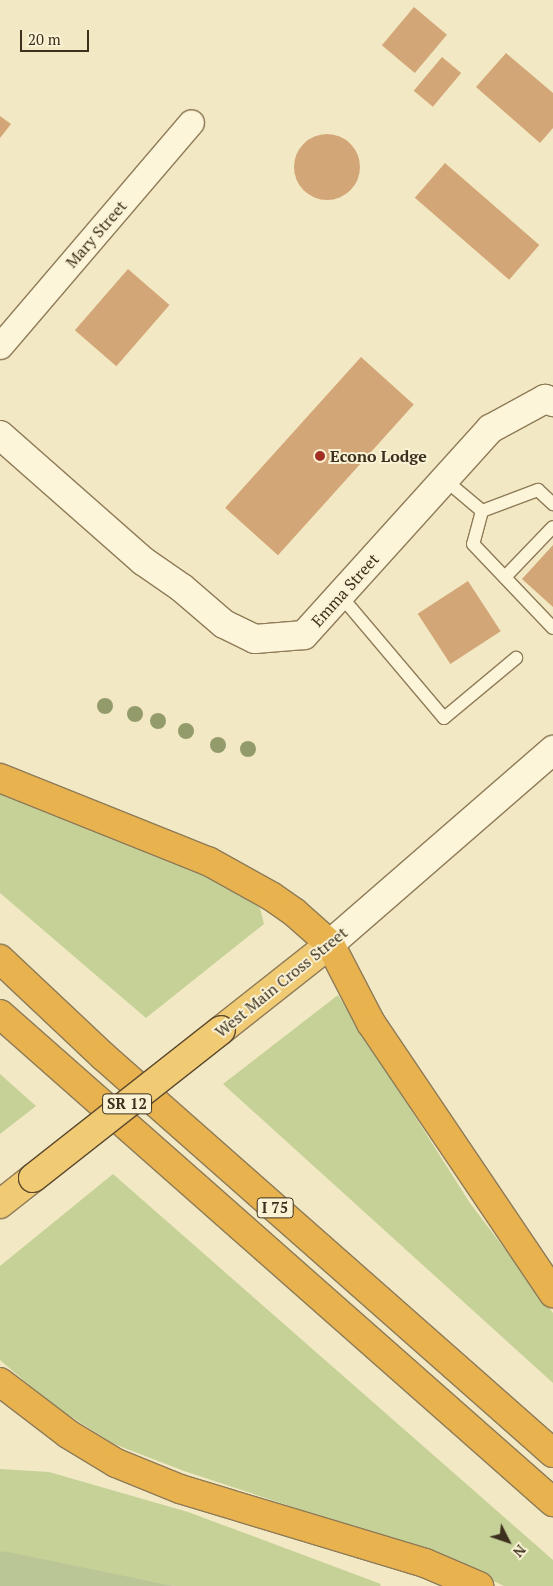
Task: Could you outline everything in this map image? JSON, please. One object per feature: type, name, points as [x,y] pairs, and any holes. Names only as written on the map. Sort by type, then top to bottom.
[{"type":"highway","points":[[0,778],[208,861],[271,896],[294,912],[330,944],[371,1022],[553,1293]]},
{"type":"highway","name":"West Main Cross Street","points":[[0,1204],[330,944]]},
{"type":"highway","name":"I 75","points":[[0,959],[103,1056],[553,1453]]},
{"type":"highway","name":"I 75","points":[[0,1014],[553,1502]]},
{"type":"highway","points":[[0,1382],[68,1434],[116,1463],[180,1489],[425,1563],[478,1586]]},
{"type":"street","name":"Mary Street","points":[[0,346],[192,122]]},
{"type":"street","name":"Emma Street","points":[[0,435],[143,561],[182,588],[224,624],[255,639],[304,635],[490,430],[545,399],[553,402]]},
{"type":"street","name":"West Main Cross Street","points":[[330,944],[553,750]]},
{"type":"lane","points":[[444,479],[482,511]]},
{"type":"lane","points":[[482,511],[538,490],[553,504]]},
{"type":"lane","points":[[482,511],[473,544],[553,628]]},
{"type":"lane","points":[[505,578],[553,527]]},
{"type":"lane","points":[[340,595],[444,718],[516,658]]},
{"type":"green space","points":[[0,793],[182,862],[239,891],[260,908],[264,924],[146,1018],[0,893]]},
{"type":"green space","points":[[338,995],[470,1203],[553,1313],[553,1383],[223,1084]]},
{"type":"green space","points":[[0,1074],[36,1106],[0,1134]]},
{"type":"green space","points":[[113,1174],[553,1560],[553,1586],[504,1586],[441,1556],[184,1471],[114,1444],[51,1404],[0,1360],[0,1266]]},
{"type":"green space","points":[[0,1469],[49,1472],[188,1512],[381,1584],[380,1586],[175,1586],[0,1551]]},
{"type":"green space","points":[[0,1551],[8,1552],[175,1586],[0,1586]]},
{"type":"building","points":[[414,7],[447,35],[415,73],[382,45]]},
{"type":"building","points":[[506,53],[553,93],[553,128],[540,143],[476,87]]},
{"type":"building","points":[[442,57],[461,73],[433,107],[414,91]]},
{"type":"building","points":[[0,116],[11,124],[0,138]]},
{"type":"building","points":[[333,134],[351,143],[358,154],[360,167],[358,180],[351,191],[340,198],[321,200],[303,191],[296,180],[294,161],[303,143],[314,136]]},
{"type":"building","points":[[445,163],[539,245],[509,280],[415,198]]},
{"type":"building","points":[[128,269],[170,305],[116,366],[75,330]]},
{"type":"building","name":"Econo Lodge","points":[[361,357],[414,405],[278,555],[225,508]]},
{"type":"building","points":[[553,545],[553,607],[522,579]]},
{"type":"building","points":[[468,581],[501,631],[450,664],[418,614]]},
{"type":"place","name":"Econo Lodge","points":[[320,456]]}]
